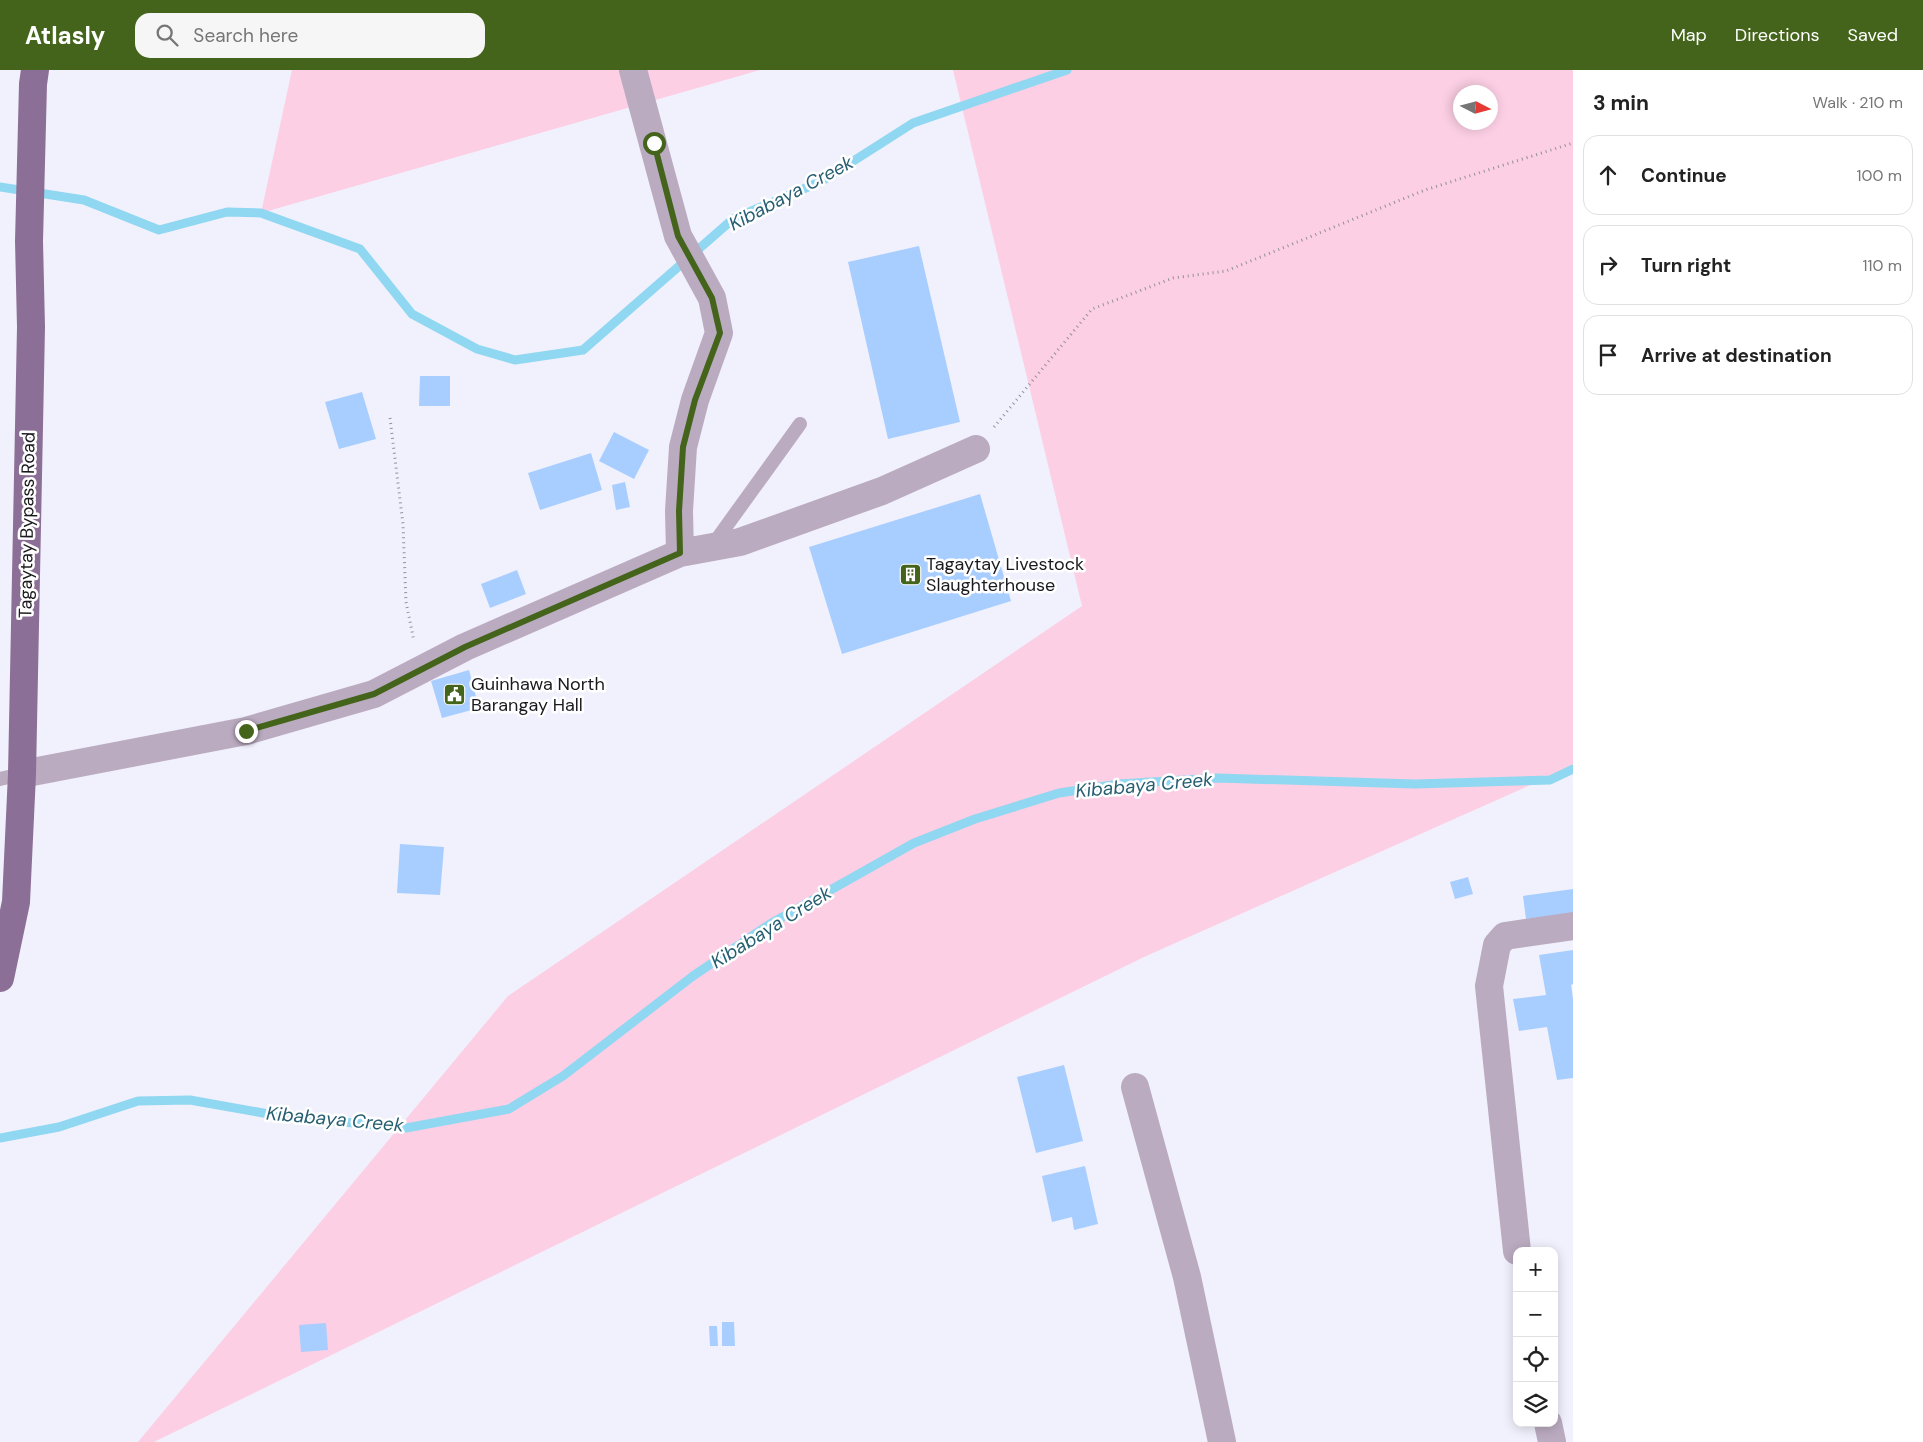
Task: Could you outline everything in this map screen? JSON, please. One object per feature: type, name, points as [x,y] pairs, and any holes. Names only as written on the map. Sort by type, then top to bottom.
[{"type":"main road","name":"Tagaytay Bypass Road","points":[[0,978],[16,902],[11,776],[30,327],[29,241],[34,77]]},
{"type":"street","points":[[633,70],[678,236],[712,298],[720,333],[695,400],[683,447],[679,511],[680,553]]},
{"type":"street","points":[[11,776],[246,731],[374,694],[421,672],[465,647],[680,553],[740,542],[882,491],[976,449]]},
{"type":"street","points":[[1517,1247],[1489,986],[1497,945],[1505,936],[1573,926]]},
{"type":"street","points":[[1135,1087],[1187,1277],[1222,1442]]},
{"type":"street","points":[[1549,1427],[1552,1442]]},
{"type":"lane","points":[[712,547],[800,424]]},
{"type":"path","points":[[976,449],[1092,310],[1173,278],[1226,271],[1425,190],[1573,143]]},
{"type":"path","points":[[390,418],[403,524],[406,602],[421,672]]},
{"type":"shaded area","points":[[292,70],[760,70],[261,213]]},
{"type":"shaded area","points":[[953,70],[1573,70],[1573,766],[1144,957],[154,1442],[138,1442],[508,996],[1082,606]]},
{"type":"building","points":[[919,246],[960,422],[888,439],[848,262]]},
{"type":"building","points":[[420,376],[450,376],[450,406],[419,406]]},
{"type":"building","points":[[362,392],[376,439],[339,449],[325,402]]},
{"type":"building","points":[[614,432],[649,450],[634,479],[599,461]]},
{"type":"building","points":[[591,453],[602,490],[540,510],[528,473]]},
{"type":"building","points":[[625,482],[630,507],[616,510],[612,485]]},
{"type":"building","name":"Tagaytay Livestock Slaughterhouse","points":[[980,494],[1011,601],[842,654],[809,547]]},
{"type":"building","points":[[517,570],[526,594],[490,608],[481,584]]},
{"type":"building","name":"Guinhawa North Barangay Hall","points":[[469,670],[479,708],[442,718],[431,681]]},
{"type":"building","points":[[400,844],[444,847],[440,895],[397,893]]},
{"type":"building","points":[[1468,877],[1473,894],[1455,899],[1450,882]]},
{"type":"building","points":[[1573,889],[1573,913],[1526,919],[1523,896]]},
{"type":"building","points":[[1573,950],[1573,984],[1571,985],[1573,999],[1573,1078],[1557,1080],[1547,1027],[1519,1031],[1513,999],[1546,995],[1539,955]]},
{"type":"building","points":[[1064,1065],[1083,1141],[1036,1153],[1017,1077]]},
{"type":"building","points":[[1085,1166],[1098,1224],[1074,1230],[1072,1217],[1052,1222],[1042,1176]]},
{"type":"building","points":[[722,1322],[734,1322],[735,1346],[722,1346]]},
{"type":"building","points":[[326,1323],[328,1350],[301,1352],[299,1325]]},
{"type":"building","points":[[709,1326],[717,1326],[718,1346],[710,1346]]},
{"type":"waterway","name":"Kibabaya Creek","points":[[0,187],[84,200],[159,230],[227,212],[261,213],[360,249],[412,314],[477,349],[515,360],[583,350],[733,219],[822,181],[913,123],[1067,70]]},
{"type":"waterway","name":"Kibabaya Creek","points":[[0,1138],[59,1127],[138,1101],[190,1100],[280,1116],[406,1128],[509,1109],[563,1076],[693,976],[770,924],[914,843],[975,819],[1059,793],[1119,784],[1217,778],[1415,784],[1550,780],[1573,769]]},
{"type":"place","name":"Tagaytay Livestock Slaughterhouse","points":[[910,574]]},
{"type":"place","name":"Guinhawa North Barangay Hall","points":[[455,694]]},
{"type":"route","points":[[246,731],[374,694],[421,672],[465,647],[680,553],[679,511],[683,447],[695,400],[720,333],[712,298],[678,236],[654,143]]}]
